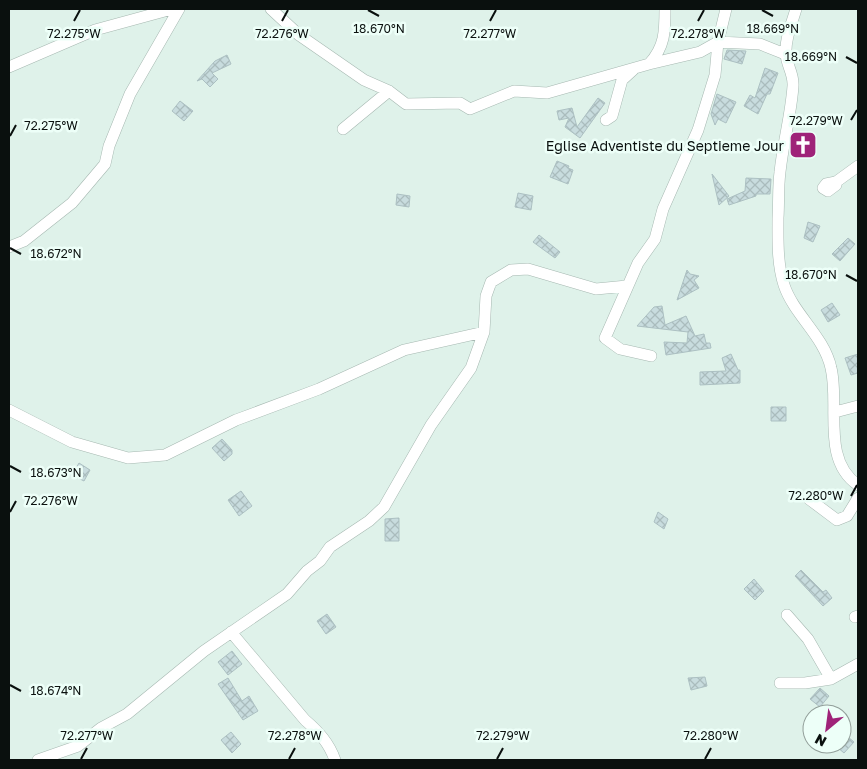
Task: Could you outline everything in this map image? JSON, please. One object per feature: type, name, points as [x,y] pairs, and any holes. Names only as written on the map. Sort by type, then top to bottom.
[{"type":"street","points":[[9,67],[95,30],[172,9]]},
{"type":"street","points":[[9,247],[24,241],[72,203],[106,164],[108,146],[130,94],[179,9]]},
{"type":"street","points":[[271,9],[299,35],[356,74],[389,91],[406,104],[460,103],[470,109],[514,91],[547,93],[596,77],[700,52],[718,42],[760,44],[785,54]]},
{"type":"street","points":[[649,64],[659,53],[665,32],[665,9]]},
{"type":"street","points":[[651,356],[620,349],[605,338],[638,262],[655,240],[663,209],[698,130],[715,74],[718,42],[726,9]]},
{"type":"street","points":[[796,9],[787,38],[785,54],[793,73],[793,82],[791,112],[780,172],[776,241],[784,286],[816,334],[831,367],[834,412],[833,431],[838,457],[849,479],[858,485]]},
{"type":"street","points":[[606,120],[612,116],[622,80],[635,68]]},
{"type":"street","points":[[343,129],[389,91]]},
{"type":"street","points":[[836,184],[828,191],[823,188],[826,184],[836,182],[858,166]]},
{"type":"street","points":[[38,760],[78,746],[101,728],[127,714],[204,651],[287,594],[307,571],[320,561],[330,547],[369,521],[384,507],[431,425],[471,368],[484,332],[486,296],[491,282],[511,270],[528,269],[596,289],[626,286]]},
{"type":"street","points":[[9,410],[72,442],[128,458],[165,455],[236,420],[319,389],[404,350],[484,332]]},
{"type":"street","points":[[834,412],[858,406]]},
{"type":"street","points":[[809,499],[837,520],[847,516],[858,498]]},
{"type":"street","points":[[787,615],[808,639],[831,679]]},
{"type":"street","points":[[231,632],[305,720],[319,732],[331,749],[335,760]]},
{"type":"street","points":[[780,683],[804,683],[831,679],[858,664]]},
{"type":"building","points":[[727,50],[746,51],[742,64],[724,59]]},
{"type":"building","points":[[227,55],[231,64],[212,73],[218,79],[210,87],[202,79],[197,81],[215,61]]},
{"type":"building","points":[[765,68],[778,73],[770,94],[767,94],[758,114],[744,106],[750,95],[755,98]]},
{"type":"building","points":[[717,94],[736,102],[726,123],[718,119],[715,125],[711,114]]},
{"type":"building","points":[[598,98],[605,103],[580,138],[565,127],[569,118],[559,120],[557,111],[572,108],[577,127]]},
{"type":"building","points":[[180,101],[193,111],[184,121],[172,111]]},
{"type":"building","name":"Eglise Adventiste du Septieme Jour","points":[[794,137],[815,141],[813,153],[791,149]]},
{"type":"building","points":[[557,161],[569,166],[568,168],[573,170],[568,184],[550,177]]},
{"type":"building","points":[[712,174],[729,196],[719,205]]},
{"type":"building","points":[[746,178],[771,179],[770,194],[756,194],[756,196],[729,205],[727,199],[745,191]]},
{"type":"building","points":[[518,193],[533,196],[531,210],[515,207]]},
{"type":"building","points":[[397,194],[410,196],[409,207],[396,205]]},
{"type":"building","points":[[808,222],[820,226],[813,242],[804,238]]},
{"type":"building","points":[[539,235],[560,252],[555,258],[533,242]]},
{"type":"building","points":[[848,238],[855,244],[840,261],[832,254]]},
{"type":"building","points":[[687,270],[690,274],[699,276],[694,280],[699,288],[677,300]]},
{"type":"building","points":[[832,303],[840,315],[828,322],[821,310]]},
{"type":"building","points":[[662,306],[665,325],[686,316],[695,336],[704,334],[706,343],[710,343],[711,348],[666,355],[664,342],[687,343],[688,332],[637,326],[654,307]]},
{"type":"building","points":[[731,354],[738,370],[740,370],[740,383],[700,385],[700,372],[726,371],[722,358]]},
{"type":"building","points":[[858,354],[858,373],[851,375],[845,358]]},
{"type":"building","points":[[771,407],[786,407],[786,421],[771,421]]},
{"type":"building","points":[[222,439],[232,450],[232,454],[224,461],[212,448]]},
{"type":"building","points":[[79,463],[90,470],[84,481],[72,475]]},
{"type":"building","points":[[241,491],[252,506],[239,516],[228,500]]},
{"type":"building","points":[[658,512],[668,519],[664,529],[654,522]]},
{"type":"building","points":[[399,518],[399,541],[385,541],[385,519]]},
{"type":"building","points":[[801,570],[823,592],[826,590],[832,598],[823,606],[795,576]]},
{"type":"building","points":[[754,579],[764,591],[755,600],[744,589]]},
{"type":"building","points":[[327,614],[336,627],[326,634],[317,621]]},
{"type":"building","points":[[232,651],[242,664],[228,675],[218,662]]},
{"type":"building","points":[[705,677],[707,686],[691,690],[688,678]]},
{"type":"building","points":[[228,678],[242,701],[249,696],[258,711],[243,720],[218,684]]},
{"type":"building","points":[[820,688],[829,696],[822,704],[816,704],[810,699]]},
{"type":"building","points":[[231,732],[241,744],[232,753],[221,740]]},
{"type":"place","name":"Eglise Adventiste du Septieme Jour","points":[[803,145]]}]
